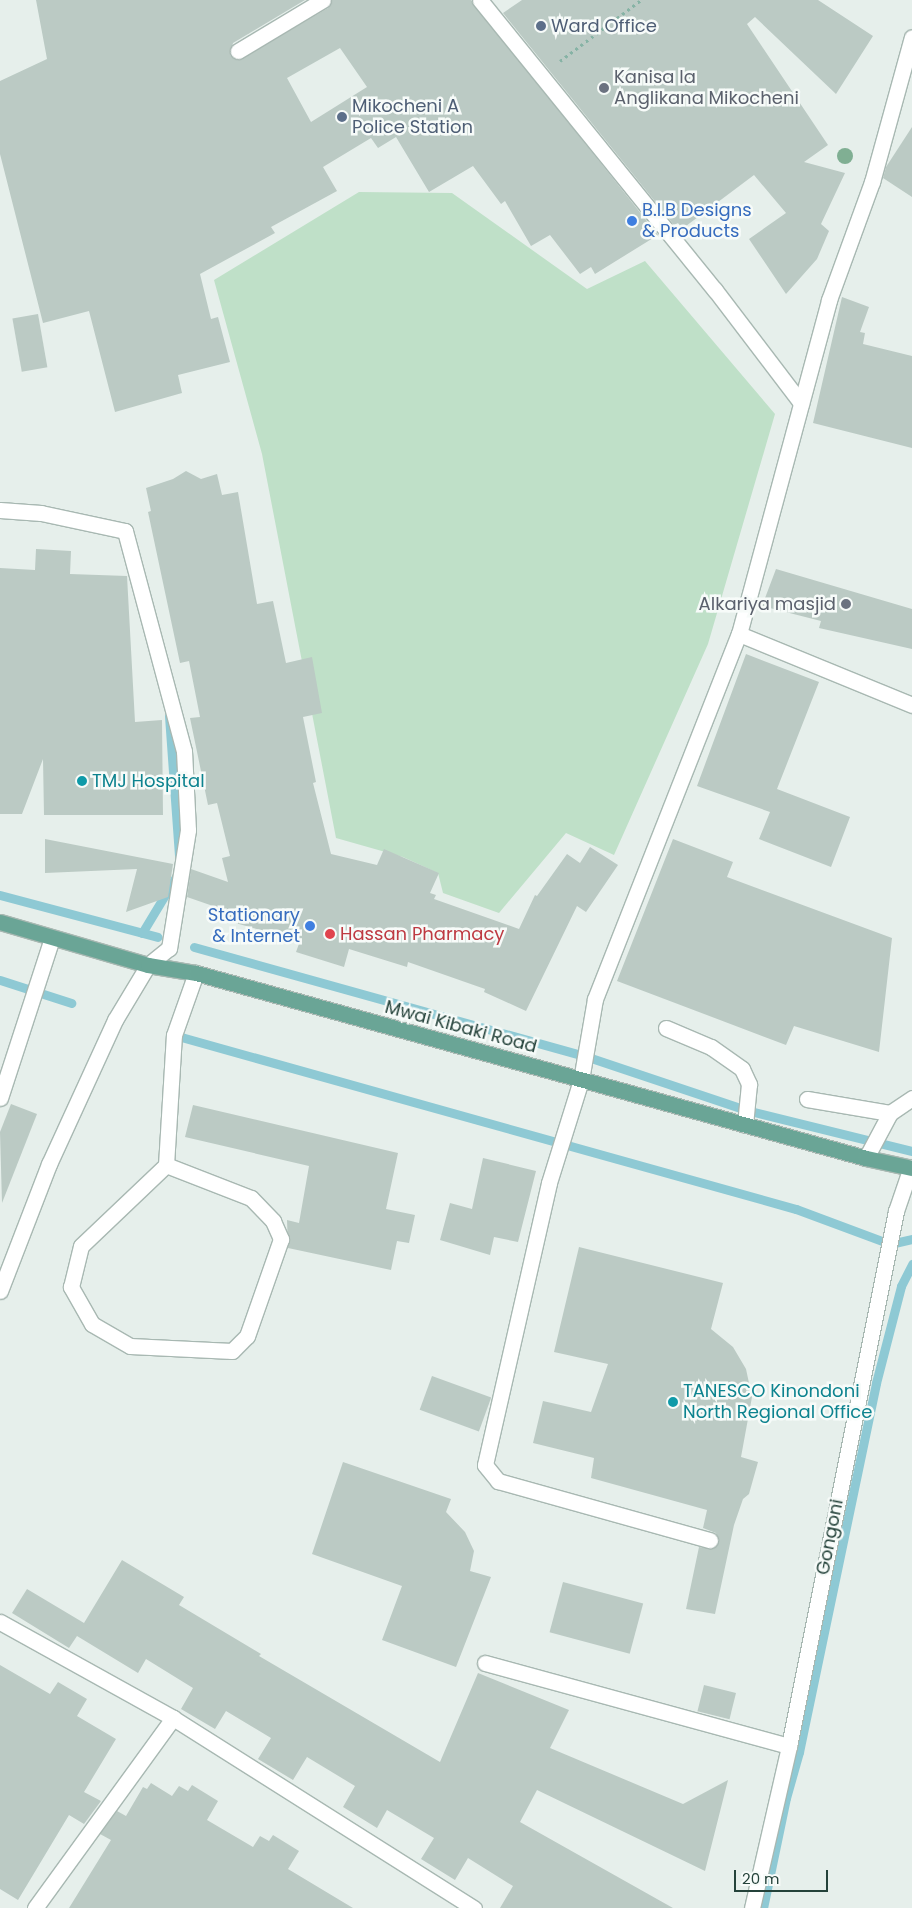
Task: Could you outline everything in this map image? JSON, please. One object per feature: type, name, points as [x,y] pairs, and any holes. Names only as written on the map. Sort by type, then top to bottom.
[{"type":"main road","name":"Mwai Kibaki Road","points":[[0,922],[148,965],[196,974],[866,1158],[912,1168]]},
{"type":"street","points":[[238,52],[323,0]]},
{"type":"street","points":[[480,0],[715,290],[801,403]]},
{"type":"street","points":[[710,1540],[498,1481],[484,1465],[549,1183],[581,1080],[595,999],[738,634],[829,300],[872,182],[907,75],[912,37]]},
{"type":"street","points":[[0,510],[40,513],[125,531],[184,751],[188,830],[169,948],[148,965],[115,1020],[49,1164],[0,1291]]},
{"type":"street","points":[[738,634],[912,705]]},
{"type":"street","points":[[0,1098],[4,1076],[52,938]]},
{"type":"street","points":[[166,1165],[250,1198],[273,1221],[280,1239],[247,1336],[232,1351],[130,1346],[92,1324],[71,1287],[81,1246],[166,1165],[174,1035],[196,974]]},
{"type":"street","points":[[666,1028],[711,1047],[742,1069],[749,1084],[745,1125]]},
{"type":"street","points":[[866,1158],[890,1113],[912,1098]]},
{"type":"street","points":[[808,1099],[890,1113]]},
{"type":"street","name":"Gongoni","points":[[752,1908],[788,1746],[896,1211],[912,1168]]},
{"type":"street","points":[[0,1622],[173,1718],[474,1908]]},
{"type":"street","points":[[485,1663],[788,1746]]},
{"type":"street","points":[[35,1908],[173,1718]]},
{"type":"path","points":[[540,76],[641,0]]},
{"type":"green space","points":[[359,192],[452,193],[587,289],[645,261],[775,414],[708,644],[614,855],[566,833],[499,913],[443,893],[438,873],[403,857],[336,838],[262,454],[214,280]]},
{"type":"building","points":[[36,0],[305,0],[233,43],[230,55],[238,60],[328,8],[332,0],[471,0],[658,235],[595,274],[591,267],[580,274],[550,235],[531,246],[505,201],[501,204],[473,166],[429,192],[396,137],[378,148],[371,138],[323,167],[337,191],[271,227],[275,233],[200,274],[211,319],[218,317],[230,362],[178,375],[182,393],[115,412],[89,311],[43,323],[0,154],[0,81],[47,59]],"holes":[[[340,48],[367,87],[311,122],[287,78]]]},
{"type":"building","points":[[522,0],[818,0],[873,36],[836,94],[755,17],[747,24],[828,145],[804,162],[845,173],[821,224],[829,231],[817,259],[786,294],[749,239],[786,213],[754,175],[682,229],[678,223],[674,225],[503,13]]},
{"type":"building","points":[[912,127],[912,197],[883,178],[886,167]]},
{"type":"building","points":[[842,297],[869,307],[860,332],[865,333],[863,344],[912,356],[912,448],[813,423]]},
{"type":"building","points":[[38,314],[47,367],[22,372],[12,319]]},
{"type":"building","points":[[186,471],[201,479],[217,474],[222,495],[238,492],[257,604],[273,601],[286,663],[312,657],[322,713],[303,717],[316,782],[313,783],[331,854],[377,865],[384,849],[439,873],[430,893],[436,895],[434,899],[519,929],[535,895],[537,896],[567,854],[580,863],[590,847],[618,865],[586,912],[577,906],[526,1011],[484,992],[485,989],[408,962],[407,967],[349,949],[344,967],[296,952],[300,941],[210,916],[213,906],[187,897],[191,869],[228,882],[222,858],[230,856],[217,803],[208,805],[190,718],[200,717],[189,661],[180,663],[148,512],[151,511],[146,488],[173,479]]},
{"type":"building","points":[[36,549],[71,551],[70,574],[127,576],[135,722],[162,720],[163,815],[44,815],[43,759],[22,814],[0,814],[0,568],[35,570]]},
{"type":"building","points":[[776,569],[912,609],[912,649],[819,628],[821,621],[762,606]]},
{"type":"building","points":[[746,654],[819,682],[777,789],[850,817],[831,867],[759,839],[770,812],[697,786]]},
{"type":"building","points":[[45,839],[173,864],[168,897],[126,912],[137,869],[45,873]]},
{"type":"building","points":[[673,839],[733,862],[727,877],[892,938],[879,1052],[794,1026],[786,1045],[617,981]]},
{"type":"building","points":[[11,1104],[37,1114],[2,1203],[0,1132]]},
{"type":"building","points":[[193,1105],[398,1153],[386,1209],[415,1215],[409,1243],[397,1241],[391,1270],[288,1248],[287,1220],[299,1223],[309,1166],[185,1137]]},
{"type":"building","points":[[483,1158],[536,1171],[518,1242],[494,1237],[490,1255],[440,1240],[450,1203],[472,1209]]},
{"type":"building","name":"TANESCO Kinondoni North Regional Office","points":[[579,1247],[723,1283],[711,1329],[733,1347],[746,1369],[752,1397],[741,1457],[758,1462],[749,1494],[743,1499],[734,1525],[715,1614],[686,1609],[699,1547],[712,1549],[719,1542],[716,1533],[703,1528],[707,1510],[591,1478],[594,1458],[533,1443],[543,1401],[591,1412],[608,1364],[554,1352]]},
{"type":"building","points":[[432,1376],[491,1398],[479,1431],[420,1410]]},
{"type":"building","points":[[343,1462],[451,1499],[446,1512],[465,1532],[474,1551],[470,1571],[491,1577],[456,1667],[382,1640],[402,1586],[312,1554]]},
{"type":"building","points":[[122,1560],[184,1597],[179,1605],[261,1654],[259,1656],[440,1762],[478,1673],[569,1710],[550,1748],[683,1804],[728,1780],[705,1871],[537,1790],[520,1822],[673,1908],[500,1908],[513,1886],[468,1858],[455,1880],[421,1859],[434,1838],[387,1810],[377,1828],[343,1807],[355,1786],[307,1757],[293,1780],[258,1759],[271,1738],[226,1711],[215,1729],[181,1709],[193,1688],[146,1659],[138,1673],[77,1636],[69,1648],[12,1613],[27,1589],[84,1623]]},
{"type":"building","points":[[563,1582],[643,1603],[630,1654],[550,1632]]},
{"type":"building","points":[[0,1665],[50,1694],[58,1682],[87,1699],[77,1716],[116,1739],[84,1792],[101,1801],[84,1824],[69,1815],[18,1900],[0,1889]]},
{"type":"building","points":[[704,1685],[736,1693],[729,1719],[697,1711]]},
{"type":"building","points":[[151,1783],[172,1796],[179,1786],[188,1791],[192,1785],[218,1801],[207,1820],[253,1847],[260,1836],[269,1841],[273,1835],[299,1851],[288,1869],[353,1908],[69,1908],[111,1840],[100,1834],[117,1811],[126,1816],[143,1787],[147,1789]]},
{"type":"waterway","points":[[169,716],[179,855]]},
{"type":"waterway","points":[[142,933],[177,875]]},
{"type":"waterway","points":[[0,895],[158,937]]},
{"type":"waterway","points":[[194,947],[585,1056],[746,1110],[912,1151]]},
{"type":"waterway","points":[[0,980],[71,1003]]},
{"type":"waterway","points":[[174,1035],[796,1209],[890,1244],[912,1239]]},
{"type":"waterway","points":[[763,1908],[786,1798],[799,1752],[876,1383],[901,1286],[912,1264]]},
{"type":"place","name":"Ward Office","points":[[541,26]]},
{"type":"place","name":"Kanisa la Anglikana Mikocheni","points":[[604,88]]},
{"type":"place","name":"Mikocheni A Police Station","points":[[342,117]]},
{"type":"place","name":"B.I.B Designs & Products","points":[[632,221]]},
{"type":"place","name":"Alkariya masjid","points":[[846,604]]},
{"type":"place","name":"TMJ Hospital","points":[[82,781]]},
{"type":"place","name":"Stationary & Internet","points":[[310,926]]},
{"type":"place","name":"Hassan Pharmacy","points":[[330,934]]},
{"type":"place","name":"TANESCO Kinondoni North Regional Office","points":[[673,1402]]}]
